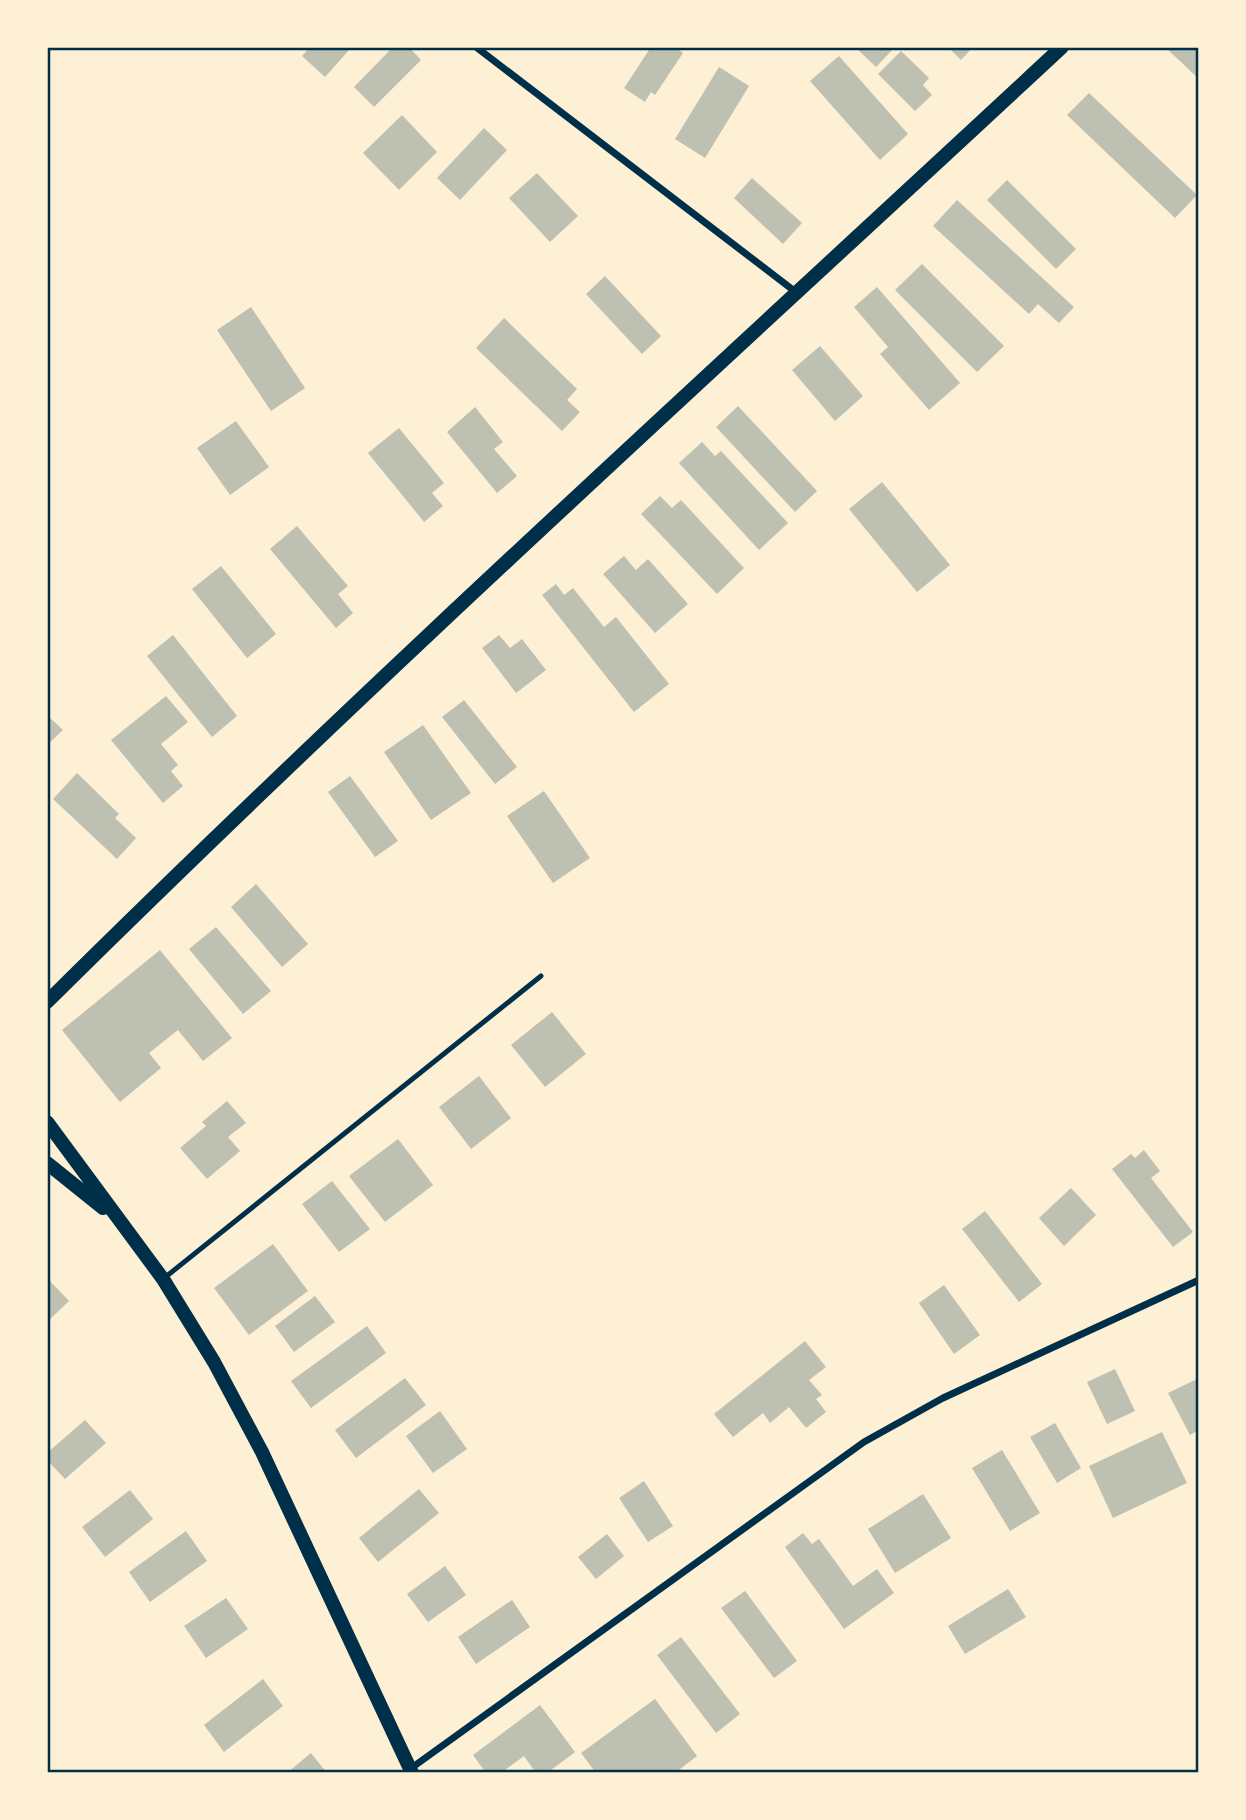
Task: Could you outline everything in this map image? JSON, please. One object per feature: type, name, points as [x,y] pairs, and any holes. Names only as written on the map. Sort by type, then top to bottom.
[{"type":"main road","points":[[47,1002],[390,672],[1062,47]]},
{"type":"main road","points":[[47,1122],[163,1279],[214,1362],[262,1452],[411,1771]]},
{"type":"main road","points":[[47,1163],[125,1228]]},
{"type":"street","points":[[476,47],[797,293]]},
{"type":"street","points":[[411,1771],[863,1442],[943,1398],[1199,1280]]},
{"type":"lane","points":[[163,1279],[541,976]]},
{"type":"building","points":[[310,47],[350,49],[325,77],[302,56]]},
{"type":"building","points":[[393,47],[409,47],[421,60],[374,107],[354,87]]},
{"type":"building","points":[[651,47],[675,47],[683,53],[655,95],[651,92],[645,102],[624,88]]},
{"type":"building","points":[[855,47],[895,47],[876,67]]},
{"type":"building","points":[[948,47],[973,47],[961,60]]},
{"type":"building","points":[[1165,47],[1199,47],[1199,79]]},
{"type":"building","points":[[901,51],[929,78],[923,85],[932,95],[915,111],[878,74]]},
{"type":"building","points":[[839,56],[908,134],[880,160],[810,81]]},
{"type":"building","points":[[719,67],[749,86],[705,158],[675,139]]},
{"type":"building","points":[[1089,93],[1197,195],[1175,218],[1067,115]]},
{"type":"building","points":[[402,115],[437,152],[399,190],[363,153]]},
{"type":"building","points":[[484,128],[507,150],[460,200],[437,178]]},
{"type":"building","points":[[537,173],[578,216],[550,242],[509,198]]},
{"type":"building","points":[[752,178],[802,223],[783,244],[734,198]]},
{"type":"building","points":[[1007,180],[1076,249],[1056,269],[987,200]]},
{"type":"building","points":[[957,200],[1074,307],[1059,323],[1038,304],[1029,314],[933,226]]},
{"type":"building","points":[[922,264],[1004,346],[977,372],[895,290]]},
{"type":"building","points":[[605,276],[661,336],[642,354],[586,294]]},
{"type":"building","points":[[877,287],[960,383],[929,410],[880,354],[888,347],[854,307]]},
{"type":"building","points":[[251,307],[305,388],[271,411],[217,330]]},
{"type":"building","points":[[504,318],[577,389],[567,400],[580,412],[562,431],[476,348]]},
{"type":"building","points":[[820,346],[863,396],[835,421],[792,370]]},
{"type":"building","points":[[738,406],[817,491],[795,512],[716,427]]},
{"type":"building","points":[[475,407],[503,442],[494,449],[517,476],[497,493],[447,432]]},
{"type":"building","points":[[236,421],[269,467],[230,495],[197,448]]},
{"type":"building","points":[[399,428],[444,483],[432,493],[443,506],[424,522],[368,453]]},
{"type":"building","points":[[702,442],[715,456],[721,451],[788,523],[759,550],[679,463]]},
{"type":"building","points":[[882,482],[950,565],[917,592],[849,509]]},
{"type":"building","points":[[660,496],[672,508],[681,500],[744,568],[717,594],[641,514]]},
{"type":"building","points":[[297,526],[348,586],[338,594],[353,613],[336,628],[270,549]]},
{"type":"building","points":[[624,556],[636,570],[648,559],[688,604],[655,633],[603,574]]},
{"type":"building","points":[[221,566],[276,634],[247,658],[192,589]]},
{"type":"building","points":[[556,584],[564,595],[573,588],[604,627],[616,617],[669,684],[634,712],[542,595]]},
{"type":"building","points":[[173,635],[237,716],[212,737],[147,656]]},
{"type":"building","points":[[499,635],[510,648],[522,639],[546,670],[516,693],[482,648]]},
{"type":"building","points":[[166,696],[188,722],[161,744],[178,765],[171,771],[183,786],[163,803],[111,740]]},
{"type":"building","points":[[464,700],[517,767],[495,784],[442,717]]},
{"type":"building","points":[[47,715],[63,730],[47,745]]},
{"type":"building","points":[[423,725],[471,793],[431,820],[384,752]]},
{"type":"building","points":[[77,773],[119,814],[115,818],[136,838],[117,859],[53,799]]},
{"type":"building","points":[[350,776],[398,841],[375,857],[328,792]]},
{"type":"building","points":[[544,791],[590,858],[553,883],[507,816]]},
{"type":"building","points":[[256,884],[308,944],[282,967],[231,907]]},
{"type":"building","points":[[216,927],[271,991],[243,1014],[189,949]]},
{"type":"building","points":[[160,950],[232,1038],[203,1061],[178,1030],[149,1053],[161,1068],[120,1102],[62,1030]]},
{"type":"building","points":[[552,1012],[586,1054],[545,1087],[511,1045]]},
{"type":"building","points":[[479,1076],[511,1118],[471,1149],[439,1107]]},
{"type":"building","points":[[227,1101],[246,1123],[228,1137],[240,1151],[207,1179],[180,1148],[206,1126],[202,1122]]},
{"type":"building","points":[[398,1139],[433,1185],[385,1222],[349,1176]]},
{"type":"building","points":[[1144,1150],[1160,1171],[1151,1178],[1193,1232],[1173,1247],[1112,1169],[1131,1154],[1135,1158]]},
{"type":"building","points":[[332,1181],[370,1229],[339,1252],[302,1204]]},
{"type":"building","points":[[1071,1188],[1096,1215],[1064,1246],[1039,1218]]},
{"type":"building","points":[[985,1211],[1042,1284],[1019,1302],[962,1229]]},
{"type":"building","points":[[273,1244],[308,1291],[249,1335],[214,1288]]},
{"type":"building","points":[[47,1278],[69,1301],[47,1322]]},
{"type":"building","points":[[944,1285],[980,1335],[954,1354],[919,1303]]},
{"type":"building","points":[[315,1296],[335,1322],[294,1352],[275,1326]]},
{"type":"building","points":[[367,1326],[386,1353],[311,1408],[291,1381]]},
{"type":"building","points":[[805,1341],[826,1367],[809,1380],[822,1395],[816,1399],[826,1412],[806,1428],[789,1407],[770,1423],[763,1413],[733,1437],[714,1414]]},
{"type":"building","points":[[1115,1369],[1135,1411],[1107,1424],[1087,1382]]},
{"type":"building","points":[[405,1378],[426,1405],[356,1458],[335,1430]]},
{"type":"building","points":[[1199,1378],[1199,1430],[1190,1435],[1168,1393]]},
{"type":"building","points":[[440,1411],[467,1449],[433,1473],[406,1436]]},
{"type":"building","points":[[85,1420],[106,1443],[65,1479],[47,1460],[47,1453]]},
{"type":"building","points":[[1055,1423],[1081,1468],[1057,1483],[1030,1437]]},
{"type":"building","points":[[1162,1432],[1187,1483],[1113,1518],[1089,1466]]},
{"type":"building","points":[[1002,1450],[1040,1513],[1010,1531],[972,1468]]},
{"type":"building","points":[[644,1481],[673,1526],[648,1542],[619,1498]]},
{"type":"building","points":[[419,1489],[439,1513],[378,1562],[359,1538]]},
{"type":"building","points":[[130,1490],[153,1519],[105,1557],[82,1527]]},
{"type":"building","points":[[923,1494],[951,1538],[895,1573],[868,1529]]},
{"type":"building","points":[[186,1531],[207,1561],[150,1602],[129,1572]]},
{"type":"building","points":[[803,1533],[812,1544],[819,1539],[853,1586],[877,1569],[894,1593],[844,1629],[785,1547]]},
{"type":"building","points":[[607,1534],[624,1556],[596,1579],[578,1557]]},
{"type":"building","points":[[445,1566],[466,1595],[428,1622],[407,1594]]},
{"type":"building","points":[[1008,1589],[1026,1617],[965,1654],[948,1626]]},
{"type":"building","points":[[745,1591],[797,1661],[774,1678],[721,1608]]},
{"type":"building","points":[[226,1598],[248,1629],[206,1658],[184,1626]]},
{"type":"building","points":[[512,1600],[530,1627],[476,1664],[458,1637]]},
{"type":"building","points":[[681,1637],[740,1714],[716,1733],[657,1655]]},
{"type":"building","points":[[263,1679],[283,1706],[224,1752],[204,1725]]},
{"type":"building","points":[[655,1699],[697,1756],[675,1773],[596,1773],[581,1753]]},
{"type":"building","points":[[540,1705],[575,1752],[547,1773],[536,1773],[524,1756],[501,1773],[486,1773],[473,1755]]},
{"type":"building","points":[[311,1753],[327,1773],[287,1773]]}]
